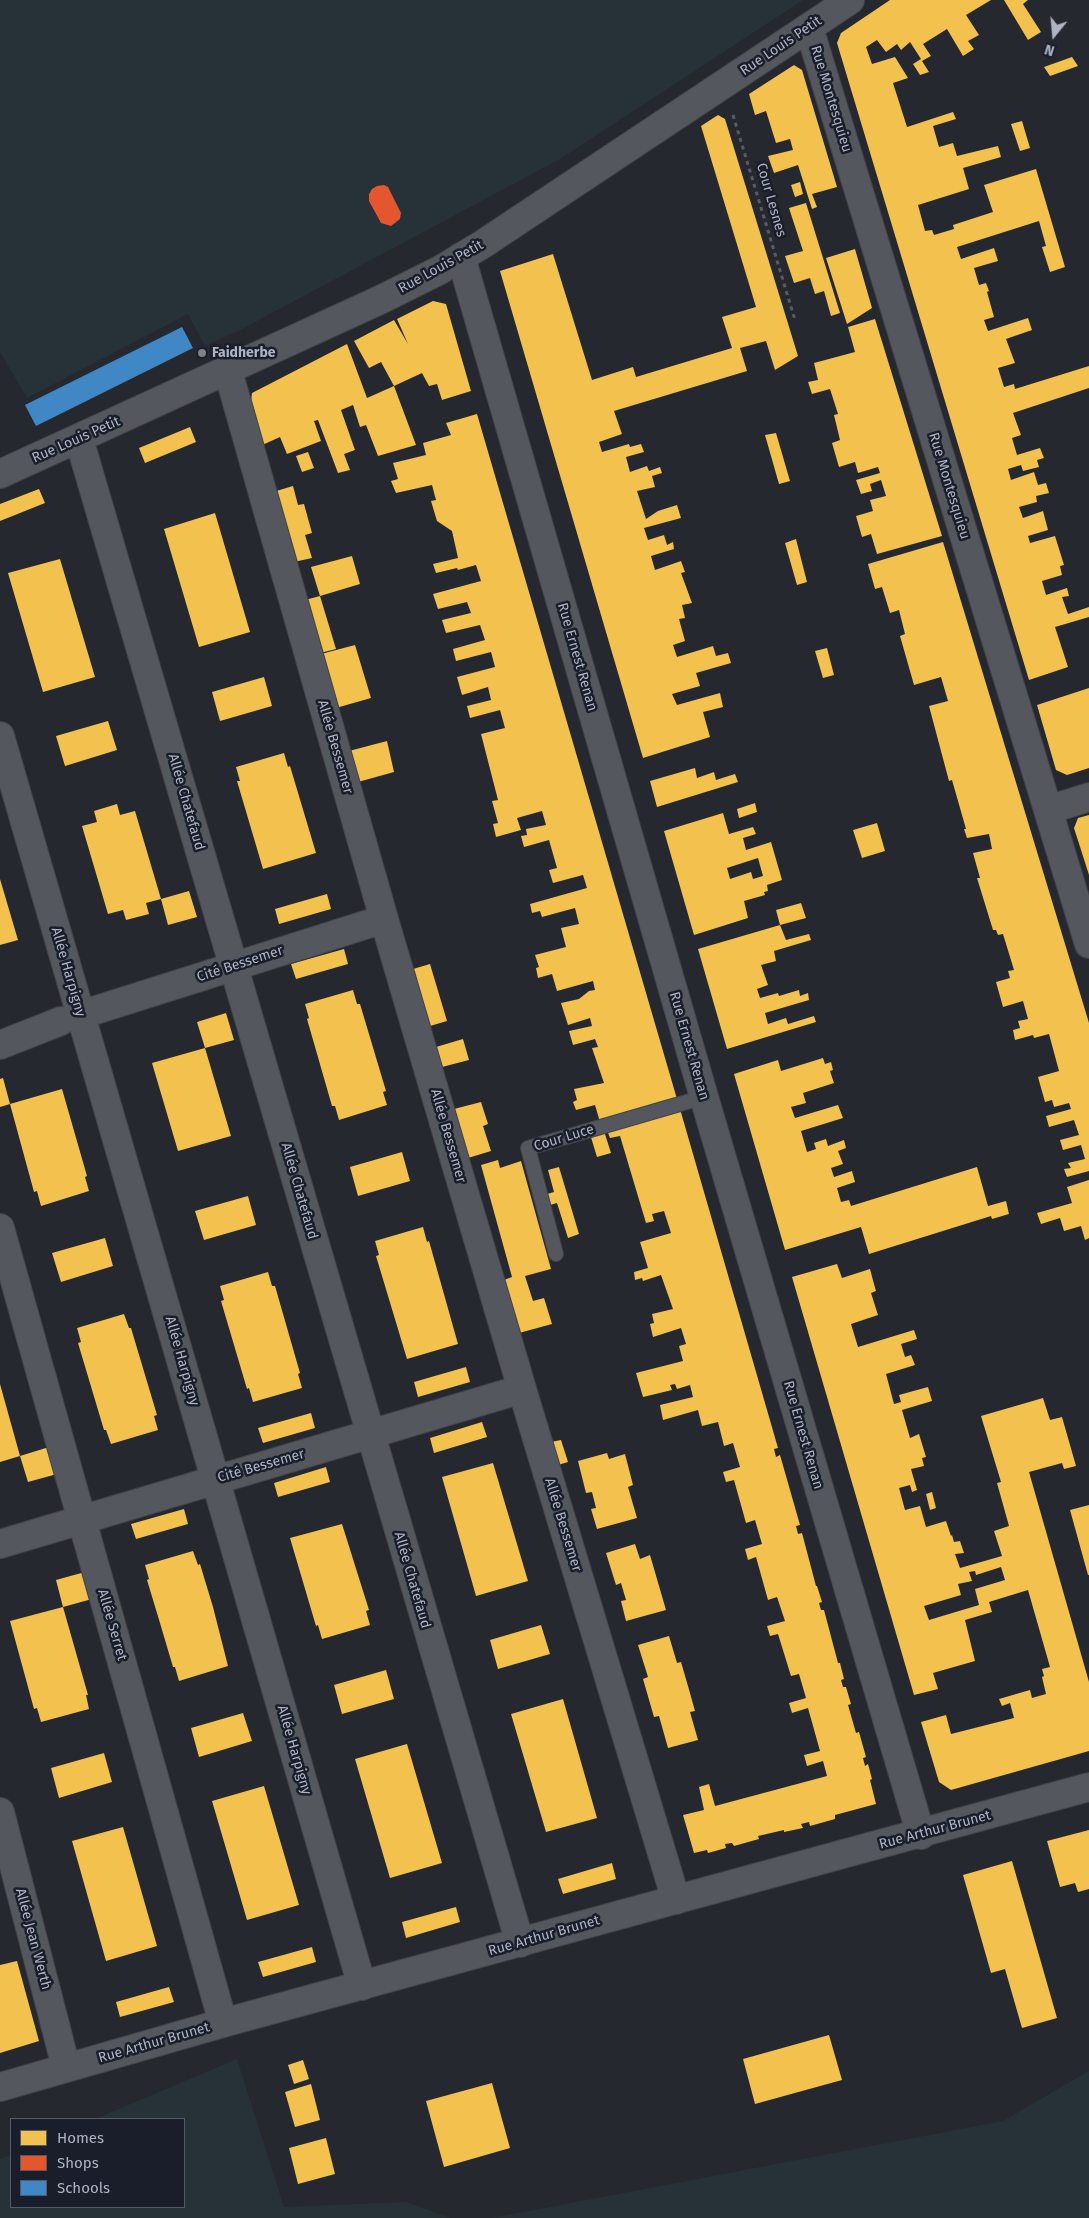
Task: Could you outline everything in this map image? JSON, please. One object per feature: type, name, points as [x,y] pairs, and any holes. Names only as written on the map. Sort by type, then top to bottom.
[{"type":"street","name":"Rue Louis Petit","points":[[0,474],[382,299],[461,257],[850,0]]},
{"type":"street","name":"Rue Montesquieu","points":[[809,28],[1089,944]]},
{"type":"street","name":"Rue Ernest Renan","points":[[461,257],[704,1097],[921,1834]]},
{"type":"street","name":"Allée Bessemer","points":[[228,371],[384,919],[522,1388],[676,1900]]},
{"type":"street","name":"Allée Chatefaud","points":[[79,439],[369,1434],[520,1943]]},
{"type":"street","name":"Allée Harpigny","points":[[0,736],[362,1986]]},
{"type":"street","points":[[1048,810],[1089,797]]},
{"type":"street","name":"Cité Bessemer","points":[[96,1010],[384,919]]},
{"type":"street","points":[[0,1045],[61,1021]]},
{"type":"street","name":"Allée Serret","points":[[0,1228],[223,2023]]},
{"type":"street","name":"Cité Bessemer","points":[[0,1544],[522,1388]]},
{"type":"street","name":"Rue Arthur Brunet","points":[[0,2086],[223,2023],[1089,1787]]},
{"type":"street","name":"Allée Jean Werth","points":[[0,1812],[66,2067]]},
{"type":"lane","name":"Cour Luce","points":[[556,1254],[528,1148],[704,1097]]},
{"type":"path","name":"Cour Lesnes","points":[[720,87],[736,122],[795,320]]},
{"type":"shaded area","points":[[0,0],[803,0],[560,159],[242,329],[205,346],[188,314],[27,398],[0,352]]},
{"type":"shaded area","points":[[237,2059],[284,2207],[406,2202],[450,2218],[0,2218],[0,2159],[10,2155],[10,2208],[185,2208],[185,2118],[97,2118]]},
{"type":"shaded area","points":[[1089,2071],[1089,2218],[492,2218],[1003,2121]]},
{"type":"building: Homes","points":[[890,0],[991,0],[966,15],[979,35],[968,41],[974,49],[963,56],[947,29],[923,44],[931,56],[922,61],[929,72],[920,75],[913,64],[921,59],[910,42],[901,50],[897,44],[886,52],[877,40],[866,47],[872,64],[895,57],[908,78],[893,83],[907,127],[953,112],[956,119],[933,126],[939,147],[953,143],[957,156],[998,146],[1001,157],[963,168],[969,189],[918,205],[925,231],[932,230],[934,235],[954,229],[953,225],[993,212],[984,185],[1036,169],[1065,267],[1050,272],[1042,247],[1046,246],[1039,221],[957,247],[961,259],[994,248],[998,261],[974,268],[979,285],[986,283],[989,291],[987,292],[994,317],[984,320],[988,331],[1028,318],[1032,330],[1006,339],[1015,363],[998,368],[1004,387],[1014,384],[1015,389],[1089,366],[1089,388],[1013,413],[1021,435],[1012,438],[1017,455],[1040,448],[1044,458],[1037,460],[1039,467],[1023,471],[1021,465],[1008,469],[1011,480],[1034,472],[1038,485],[1046,483],[1049,493],[1036,496],[1037,502],[1019,507],[1023,518],[1043,511],[1048,530],[1028,536],[1030,543],[1055,536],[1064,565],[1060,566],[1062,575],[1042,581],[1046,595],[1067,588],[1069,596],[1062,597],[1068,614],[1089,607],[1089,617],[1055,627],[1068,667],[1029,680],[837,43],[841,33]]},
{"type":"building: Homes","points":[[1004,0],[1028,0],[1023,4],[1041,32],[1028,40]]},
{"type":"building: Homes","points":[[1072,57],[1078,66],[1050,76],[1044,67]]},
{"type":"building: Homes","points":[[794,65],[802,70],[837,187],[812,194],[817,207],[812,209],[798,165],[774,173],[768,156],[793,150],[790,139],[776,143],[766,111],[755,115],[749,94]]},
{"type":"building: Homes","points":[[718,115],[725,119],[798,356],[775,370],[766,341],[740,348],[747,371],[614,411],[622,434],[599,442],[602,452],[629,444],[630,447],[641,444],[644,452],[626,457],[630,472],[647,466],[649,471],[660,467],[662,473],[652,476],[655,487],[637,491],[646,519],[658,511],[677,505],[681,518],[644,528],[648,540],[664,535],[667,545],[673,542],[674,549],[651,556],[655,570],[681,561],[685,572],[681,573],[692,603],[682,605],[685,618],[679,619],[685,641],[673,645],[677,657],[713,646],[716,656],[728,653],[731,663],[696,673],[700,686],[672,694],[677,705],[720,693],[723,707],[703,712],[710,737],[643,758],[500,271],[553,254],[592,380],[633,367],[636,377],[732,348],[722,317],[756,307],[701,126]]},
{"type":"building: Homes","points":[[1022,121],[1030,148],[1020,151],[1011,124]]},
{"type":"building: Homes","points":[[800,182],[803,194],[795,197],[791,185]]},
{"type":"building: Homes","points":[[806,203],[840,313],[831,316],[824,291],[815,294],[810,278],[794,283],[785,256],[803,251],[789,208]]},
{"type":"building: Homes","points":[[855,249],[872,308],[847,324],[826,258]]},
{"type":"building: Homes","points":[[433,301],[446,304],[471,391],[442,400],[437,384],[429,386],[422,373],[394,386],[381,362],[369,368],[354,341],[394,320],[408,344],[397,319]]},
{"type":"building: Homes","points":[[875,319],[942,536],[877,554],[871,534],[862,537],[856,516],[873,511],[870,500],[886,496],[881,480],[870,484],[872,491],[861,494],[856,480],[880,473],[878,467],[858,473],[855,462],[839,467],[832,443],[840,440],[834,415],[838,414],[830,389],[812,394],[808,382],[818,380],[814,363],[855,352],[848,327]]},
{"type":"building: Homes","points":[[347,344],[367,398],[394,386],[416,445],[378,456],[366,425],[360,427],[353,405],[341,410],[355,450],[344,454],[350,470],[338,473],[318,420],[314,421],[321,441],[287,454],[280,437],[260,446],[250,411],[252,393]]},
{"type":"building: Homes","points":[[477,414],[677,1099],[600,1122],[595,1105],[576,1110],[573,1102],[577,1100],[574,1089],[604,1083],[592,1048],[598,1047],[595,1039],[573,1045],[569,1031],[592,1026],[590,1018],[568,1025],[561,1003],[579,999],[589,991],[595,990],[593,981],[557,991],[552,974],[538,978],[536,968],[539,967],[535,955],[566,947],[561,928],[579,924],[575,908],[542,917],[540,911],[532,913],[530,904],[587,888],[583,875],[553,883],[549,870],[557,868],[549,840],[524,847],[521,836],[527,835],[526,829],[546,825],[542,811],[517,818],[521,830],[496,837],[493,824],[498,823],[492,801],[498,800],[481,734],[505,728],[500,710],[470,718],[467,706],[491,700],[488,687],[462,695],[457,677],[495,667],[491,652],[456,661],[453,649],[485,640],[480,625],[446,633],[442,620],[471,613],[467,602],[438,609],[433,594],[481,581],[476,565],[436,573],[433,564],[458,558],[452,531],[437,521],[431,501],[436,500],[432,485],[396,493],[391,481],[398,479],[393,463],[426,455],[423,443],[451,435],[446,423]]},
{"type":"building: Homes","points":[[190,427],[196,442],[145,463],[139,448]]},
{"type":"building: Homes","points":[[776,433],[790,481],[779,484],[765,435]]},
{"type":"building: Homes","points":[[308,452],[314,468],[302,472],[296,456]]},
{"type":"building: Homes","points":[[293,486],[298,505],[304,504],[312,533],[305,535],[312,558],[294,562],[273,492]]},
{"type":"building: Homes","points":[[39,489],[45,503],[0,521],[0,504]]},
{"type":"building: Homes","points":[[215,513],[250,632],[199,647],[164,529]]},
{"type":"building: Homes","points":[[796,539],[807,582],[797,585],[785,543]]},
{"type":"building: Homes","points":[[943,542],[1089,1023],[1089,1171],[1067,1177],[1064,1169],[1071,1168],[1068,1163],[1085,1159],[1081,1145],[1063,1150],[1060,1140],[1079,1135],[1074,1120],[1049,1127],[1046,1116],[1071,1109],[1069,1103],[1054,1107],[1052,1100],[1045,1102],[1038,1077],[1059,1071],[1049,1034],[1034,1038],[1033,1035],[1015,1040],[1013,1030],[1020,1028],[1018,1021],[1028,1019],[1023,1001],[1003,1007],[996,982],[1010,978],[1008,971],[1014,970],[1003,934],[998,935],[996,930],[993,930],[977,878],[980,878],[973,853],[992,849],[989,834],[967,838],[952,780],[949,781],[929,706],[948,701],[941,677],[914,685],[900,636],[905,634],[899,610],[890,613],[882,587],[875,589],[868,564]]},
{"type":"building: Homes","points":[[352,556],[360,584],[320,596],[311,567]]},
{"type":"building: Homes","points":[[60,559],[95,677],[43,692],[8,573]]},
{"type":"building: Homes","points":[[320,596],[336,649],[320,653],[305,600]]},
{"type":"building: Homes","points":[[355,645],[371,698],[336,708],[321,654]]},
{"type":"building: Homes","points":[[827,648],[834,675],[823,678],[815,651]]},
{"type":"building: Homes","points":[[264,677],[272,706],[220,721],[212,692]]},
{"type":"building: Homes","points":[[1089,688],[1089,768],[1067,775],[1056,770],[1037,705]]},
{"type":"building: Homes","points":[[108,721],[117,750],[65,766],[56,736]]},
{"type":"building: Homes","points":[[387,741],[394,772],[358,782],[349,751]]},
{"type":"building: Homes","points":[[284,753],[288,767],[290,766],[316,853],[263,869],[237,781],[240,781],[236,767]]},
{"type":"building: Homes","points":[[695,768],[697,778],[714,772],[716,780],[735,774],[738,782],[657,807],[650,781]]},
{"type":"building: Homes","points":[[755,803],[757,812],[739,818],[737,809]]},
{"type":"building: Homes","points":[[117,804],[120,815],[135,811],[161,899],[146,903],[149,914],[126,920],[123,910],[108,914],[82,826],[97,822],[94,811]]},
{"type":"building: Homes","points":[[723,813],[729,834],[753,827],[756,834],[743,838],[746,850],[771,842],[782,880],[767,885],[768,891],[764,892],[765,895],[744,901],[748,918],[694,935],[664,831]],"holes":[[[758,858],[763,876],[753,879],[751,872],[730,879],[727,868]]]},
{"type":"building: Homes","points":[[1089,815],[1089,875],[1074,828],[1078,818]]},
{"type":"building: Homes","points":[[877,823],[885,851],[862,858],[853,830]]},
{"type":"building: Homes","points":[[0,879],[18,940],[0,945]]},
{"type":"building: Homes","points":[[189,891],[197,917],[168,925],[161,899]]},
{"type":"building: Homes","points":[[327,894],[331,909],[279,924],[275,909]]},
{"type":"building: Homes","points":[[801,903],[806,918],[780,925],[776,910]]},
{"type":"building: Homes","points":[[780,925],[786,940],[809,934],[811,940],[774,951],[776,961],[761,965],[768,985],[757,989],[760,998],[778,993],[779,996],[799,990],[800,996],[808,993],[809,1000],[765,1013],[768,1024],[786,1018],[788,1024],[814,1016],[816,1022],[727,1049],[698,949]]},
{"type":"building: Homes","points":[[344,949],[348,964],[296,979],[291,964]]},
{"type":"building: Homes","points":[[430,964],[447,1021],[430,1026],[413,969]]},
{"type":"building: Homes","points":[[353,990],[357,1004],[360,1004],[386,1091],[383,1092],[387,1105],[339,1120],[335,1106],[332,1106],[307,1019],[309,1018],[305,1004]]},
{"type":"building: Homes","points":[[226,1013],[234,1040],[205,1048],[197,1022]]},
{"type":"building: Homes","points":[[463,1039],[469,1060],[442,1067],[436,1047]]},
{"type":"building: Homes","points":[[205,1048],[231,1136],[178,1151],[152,1063]]},
{"type":"building: Homes","points":[[823,1058],[825,1064],[831,1062],[833,1070],[830,1071],[834,1083],[803,1093],[806,1103],[791,1107],[795,1118],[838,1105],[843,1118],[801,1131],[807,1152],[816,1149],[814,1143],[826,1139],[828,1146],[844,1140],[846,1148],[838,1151],[843,1164],[831,1168],[834,1177],[852,1171],[855,1182],[837,1188],[841,1202],[849,1200],[851,1206],[977,1167],[988,1206],[1006,1201],[1009,1214],[992,1219],[991,1216],[869,1254],[861,1227],[785,1250],[734,1074],[778,1060],[781,1071]]},
{"type":"building: Homes","points":[[3,1078],[10,1104],[0,1107],[0,1079]]},
{"type":"building: Homes","points":[[62,1089],[87,1176],[85,1177],[89,1191],[41,1206],[37,1191],[34,1192],[10,1104]]},
{"type":"building: Homes","points":[[481,1102],[488,1124],[483,1126],[491,1151],[468,1158],[454,1109]]},
{"type":"building: Homes","points":[[680,1109],[778,1448],[774,1449],[776,1457],[780,1455],[800,1525],[796,1526],[798,1534],[802,1533],[822,1602],[819,1603],[821,1610],[824,1610],[838,1663],[840,1663],[844,1679],[841,1680],[843,1687],[846,1687],[851,1704],[848,1705],[856,1733],[859,1732],[866,1757],[863,1758],[865,1766],[868,1764],[876,1804],[835,1815],[835,1819],[810,1826],[809,1822],[801,1824],[803,1828],[758,1836],[759,1839],[734,1846],[732,1843],[725,1844],[726,1848],[708,1853],[707,1850],[694,1853],[683,1815],[704,1810],[699,1787],[709,1784],[715,1806],[827,1776],[823,1761],[807,1766],[804,1755],[820,1751],[808,1708],[792,1713],[789,1703],[806,1698],[799,1674],[791,1676],[778,1634],[770,1636],[767,1626],[785,1621],[777,1597],[768,1600],[756,1557],[748,1560],[745,1549],[762,1544],[755,1520],[746,1523],[734,1480],[726,1482],[723,1472],[740,1467],[733,1443],[724,1446],[718,1422],[702,1426],[698,1410],[663,1420],[660,1405],[693,1397],[690,1385],[677,1389],[675,1384],[670,1385],[672,1390],[643,1397],[636,1373],[683,1361],[679,1346],[686,1344],[681,1328],[653,1337],[650,1324],[654,1323],[652,1314],[673,1309],[661,1275],[643,1281],[642,1278],[635,1280],[634,1272],[648,1268],[640,1242],[671,1233],[664,1211],[652,1214],[654,1221],[646,1223],[620,1136],[610,1138],[607,1130]]},
{"type":"building: Homes","points":[[604,1131],[611,1153],[597,1157],[590,1134]]},
{"type":"building: Homes","points":[[402,1152],[410,1181],[358,1196],[350,1167]]},
{"type":"building: Homes","points":[[498,1160],[500,1168],[521,1161],[551,1269],[525,1276],[533,1301],[544,1298],[552,1324],[519,1333],[504,1280],[512,1277],[481,1165]]},
{"type":"building: Homes","points":[[559,1167],[579,1234],[568,1238],[557,1203],[550,1205],[547,1194],[554,1192],[548,1170]]},
{"type":"building: Homes","points":[[1089,1180],[1089,1238],[1085,1240],[1081,1226],[1064,1231],[1060,1218],[1041,1224],[1037,1213],[1072,1203],[1067,1187]]},
{"type":"building: Homes","points":[[248,1196],[256,1225],[204,1240],[195,1211]]},
{"type":"building: Homes","points":[[423,1227],[427,1242],[429,1241],[458,1344],[407,1359],[376,1256],[379,1255],[375,1241]]},
{"type":"building: Homes","points":[[105,1238],[113,1266],[61,1282],[52,1253]]},
{"type":"building: Homes","points":[[837,1264],[842,1278],[870,1269],[876,1291],[871,1293],[878,1315],[851,1324],[858,1347],[914,1330],[917,1339],[901,1344],[905,1357],[911,1355],[915,1365],[886,1374],[894,1404],[901,1402],[899,1395],[928,1387],[932,1401],[902,1410],[910,1438],[919,1434],[926,1457],[922,1458],[924,1466],[911,1469],[917,1490],[912,1492],[910,1485],[899,1488],[905,1510],[920,1506],[926,1527],[946,1521],[954,1542],[960,1541],[964,1553],[955,1554],[960,1568],[1002,1556],[994,1531],[1009,1526],[997,1483],[1001,1482],[981,1416],[1043,1398],[1050,1420],[1062,1417],[1076,1466],[1064,1469],[1062,1463],[1029,1472],[1089,1682],[1089,1751],[951,1790],[939,1782],[921,1722],[946,1715],[951,1734],[1014,1718],[1010,1703],[1002,1706],[999,1699],[1030,1690],[1032,1698],[1046,1694],[1042,1669],[1050,1667],[1028,1590],[989,1602],[992,1612],[965,1620],[975,1661],[933,1673],[938,1689],[914,1695],[792,1277]],"holes":[[[1001,1567],[1005,1580],[975,1589],[979,1605],[929,1620],[924,1606],[961,1595],[958,1584],[972,1581],[969,1572],[975,1571],[976,1575]]]},
{"type":"building: Homes","points":[[268,1272],[272,1286],[275,1286],[300,1373],[298,1374],[302,1388],[253,1402],[249,1388],[247,1389],[221,1301],[224,1300],[220,1286]]},
{"type":"building: Homes","points":[[124,1314],[129,1328],[131,1328],[157,1415],[154,1416],[158,1430],[111,1444],[106,1430],[104,1430],[78,1343],[81,1342],[77,1328]]},
{"type":"building: Homes","points":[[466,1367],[470,1382],[418,1397],[414,1382]]},
{"type":"building: Homes","points":[[0,1384],[20,1456],[0,1462]]},
{"type":"building: Homes","points":[[311,1413],[315,1428],[263,1443],[258,1428]]},
{"type":"building: Homes","points":[[482,1422],[487,1437],[434,1453],[430,1438]]},
{"type":"building: Homes","points":[[561,1440],[568,1462],[558,1465],[551,1442]]},
{"type":"building: Homes","points":[[49,1447],[57,1474],[28,1482],[20,1456]]},
{"type":"building: Homes","points":[[607,1453],[609,1459],[625,1454],[633,1485],[628,1487],[637,1518],[597,1529],[591,1509],[596,1508],[592,1492],[586,1493],[578,1461]]},
{"type":"building: Homes","points":[[493,1463],[528,1581],[476,1596],[442,1477]]},
{"type":"building: Homes","points":[[326,1467],[330,1482],[278,1497],[274,1483]]},
{"type":"building: Homes","points":[[932,1492],[936,1508],[930,1510],[926,1494]]},
{"type":"building: Homes","points":[[1089,1505],[1089,1575],[1088,1575],[1070,1510]]},
{"type":"building: Homes","points":[[184,1509],[188,1524],[136,1539],[131,1524]]},
{"type":"building: Homes","points":[[342,1524],[369,1610],[366,1611],[370,1625],[322,1639],[318,1625],[316,1626],[290,1538]]},
{"type":"building: Homes","points":[[635,1544],[640,1559],[650,1555],[666,1610],[626,1621],[621,1601],[626,1600],[621,1583],[616,1585],[606,1553]]},
{"type":"building: Homes","points":[[193,1551],[198,1565],[200,1564],[228,1666],[179,1681],[147,1580],[149,1579],[145,1565]]},
{"type":"building: Homes","points":[[85,1572],[92,1599],[63,1607],[56,1580]]},
{"type":"building: Homes","points":[[63,1607],[88,1695],[86,1695],[89,1709],[41,1722],[37,1708],[34,1709],[10,1621]]},
{"type":"building: Homes","points":[[541,1625],[550,1654],[498,1669],[490,1640]]},
{"type":"building: Homes","points":[[669,1636],[677,1663],[681,1662],[695,1711],[690,1712],[698,1740],[668,1748],[659,1716],[654,1717],[643,1679],[648,1677],[638,1645]]},
{"type":"building: Homes","points":[[386,1670],[394,1699],[342,1714],[334,1685]]},
{"type":"building: Homes","points":[[563,1699],[597,1818],[546,1832],[511,1714]]},
{"type":"building: Homes","points":[[243,1713],[252,1741],[199,1757],[191,1728]]},
{"type":"building: Homes","points":[[407,1744],[442,1863],[390,1878],[355,1759]]},
{"type":"building: Homes","points":[[104,1753],[112,1782],[59,1798],[51,1768]]},
{"type":"building: Homes","points":[[264,1786],[299,1905],[247,1920],[212,1801]]},
{"type":"building: Homes","points":[[123,1827],[157,1946],[106,1961],[72,1841]]},
{"type":"building: Homes","points":[[1089,1830],[1089,1889],[1078,1892],[1075,1883],[1060,1887],[1047,1841]]},
{"type":"building: Homes","points":[[1012,1861],[1057,2018],[1022,2028],[1005,1969],[991,1973],[963,1875]]},
{"type":"building: Homes","points":[[612,1863],[616,1879],[563,1894],[558,1879]]},
{"type":"building: Homes","points":[[456,1907],[460,1922],[406,1938],[402,1922]]},
{"type":"building: Homes","points":[[312,1947],[316,1962],[263,1977],[258,1962]]},
{"type":"building: Homes","points":[[17,1961],[39,2041],[0,2053],[0,1965]]},
{"type":"building: Homes","points":[[169,1987],[174,2002],[120,2017],[116,2002]]},
{"type":"building: Homes","points":[[829,2035],[842,2080],[755,2104],[743,2059]]},
{"type":"building: Homes","points":[[303,2060],[309,2079],[294,2084],[288,2065]]},
{"type":"building: Homes","points":[[492,2083],[510,2148],[444,2167],[426,2101]]},
{"type":"building: Homes","points":[[311,2084],[320,2120],[295,2127],[285,2092]]},
{"type":"building: Homes","points":[[326,2138],[335,2174],[298,2184],[289,2148]]},
{"type":"building: Shops","points":[[384,185],[388,187],[401,213],[400,219],[391,226],[381,223],[369,201],[369,194],[372,189]]},
{"type":"building: Schools","points":[[182,327],[193,348],[36,426],[25,405]]},
{"type":"place","name":"Faidherbe","points":[[202,353]]}]
